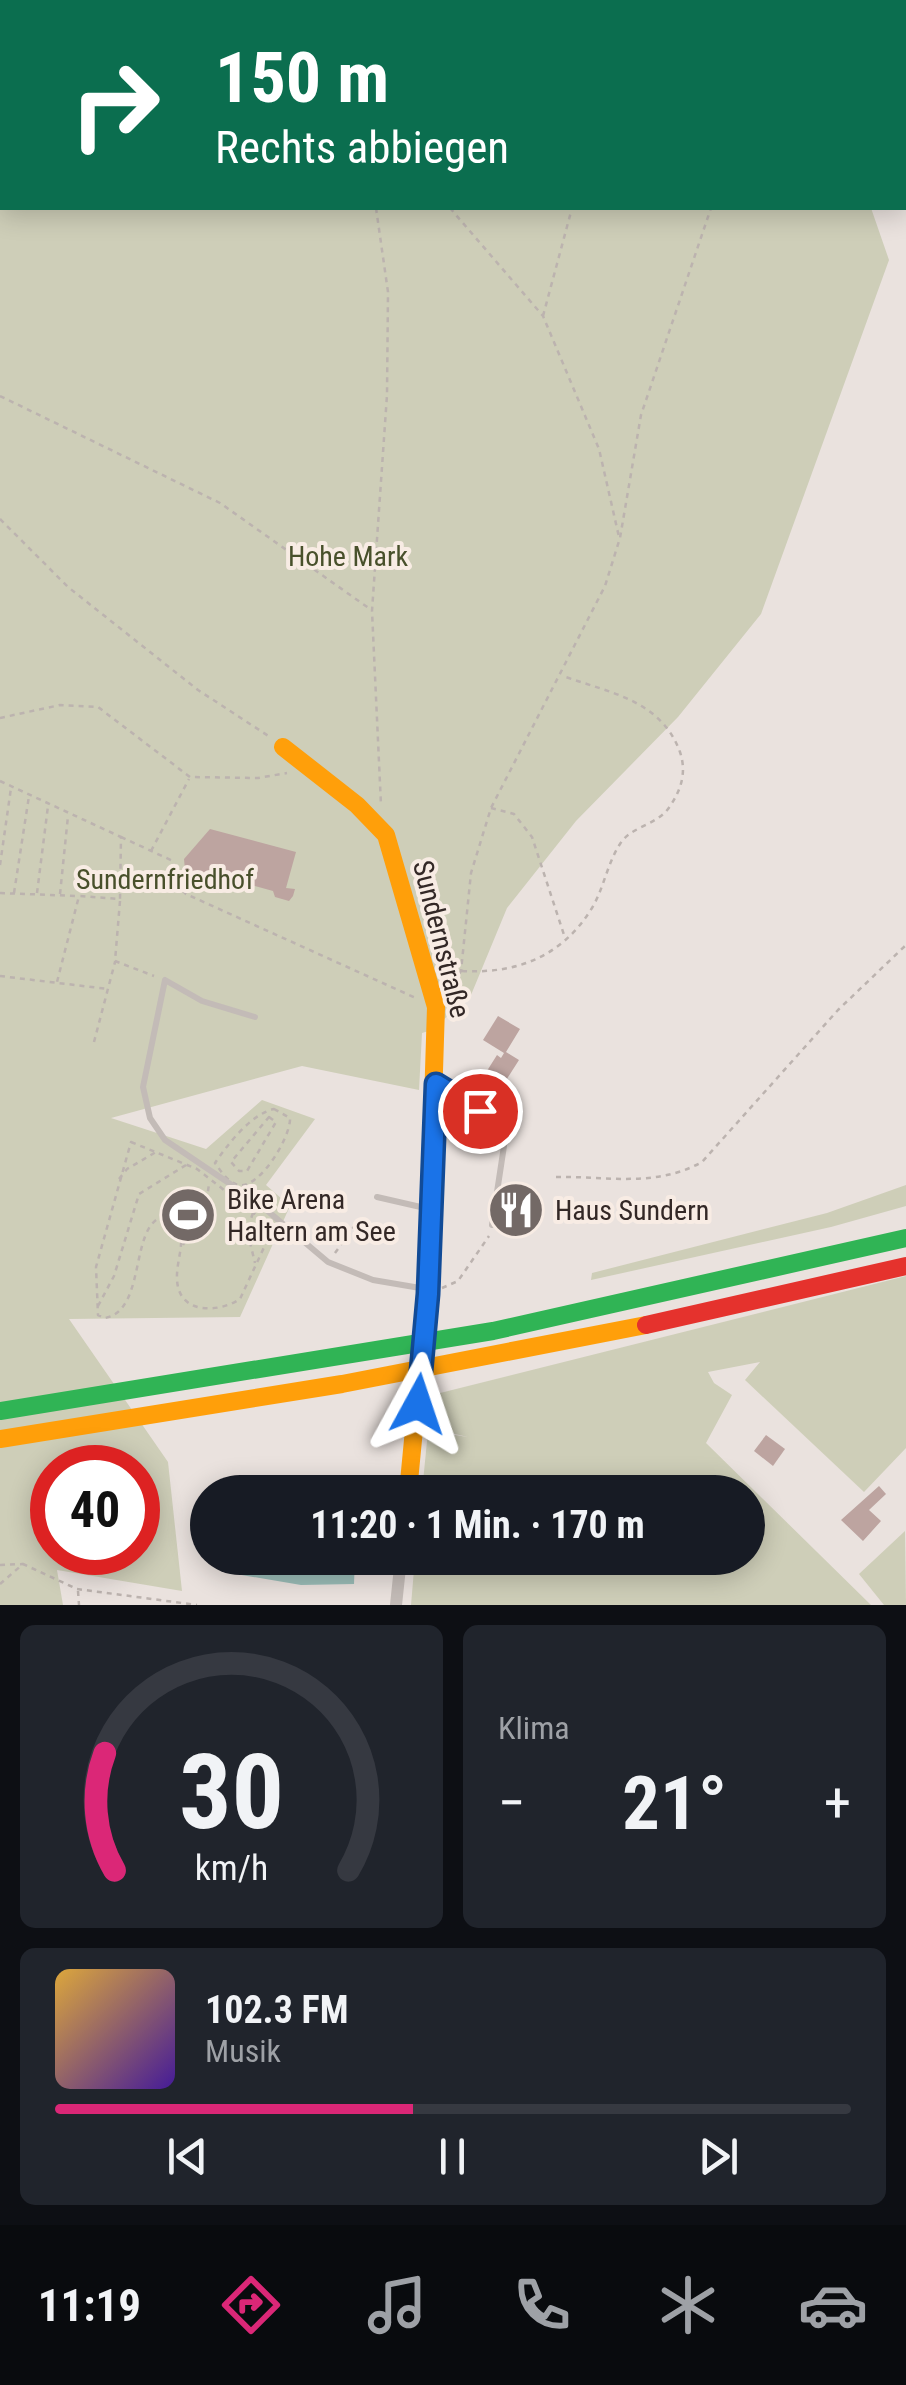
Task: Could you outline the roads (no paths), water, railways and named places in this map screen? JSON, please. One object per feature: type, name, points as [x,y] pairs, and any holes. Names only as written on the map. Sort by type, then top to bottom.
[{"type":"main road","name":"Sundernstraße","points":[[283,747],[386,835],[435,1004],[428,1292],[410,1475]]},
{"type":"main road","points":[[0,1412],[493,1331],[906,1238]]},
{"type":"main road","points":[[0,1439],[359,1383],[906,1266]]},
{"type":"street","points":[[396,1605],[399,1575]]},
{"type":"lane","points":[[255,1017],[202,1001],[165,980],[144,1087],[150,1118],[164,1140],[257,1202],[328,1262],[373,1280],[428,1292]]},
{"type":"lane","points":[[436,1084],[471,1102],[504,1146],[492,1225]]},
{"type":"lane","points":[[377,1197],[431,1210]]},
{"type":"water","points":[[242,1575],[354,1575],[354,1584],[301,1585]]},
{"type":"place","name":"Haus Sundern","points":[[516,1210]]},
{"type":"place","name":"Bike Arena Haltern am See","points":[[188,1215]]},
{"type":"park label","name":"Hohe Mark","points":[[348,556]]},
{"type":"park label","name":"Sundernfriedhof","points":[[165,879]]}]
